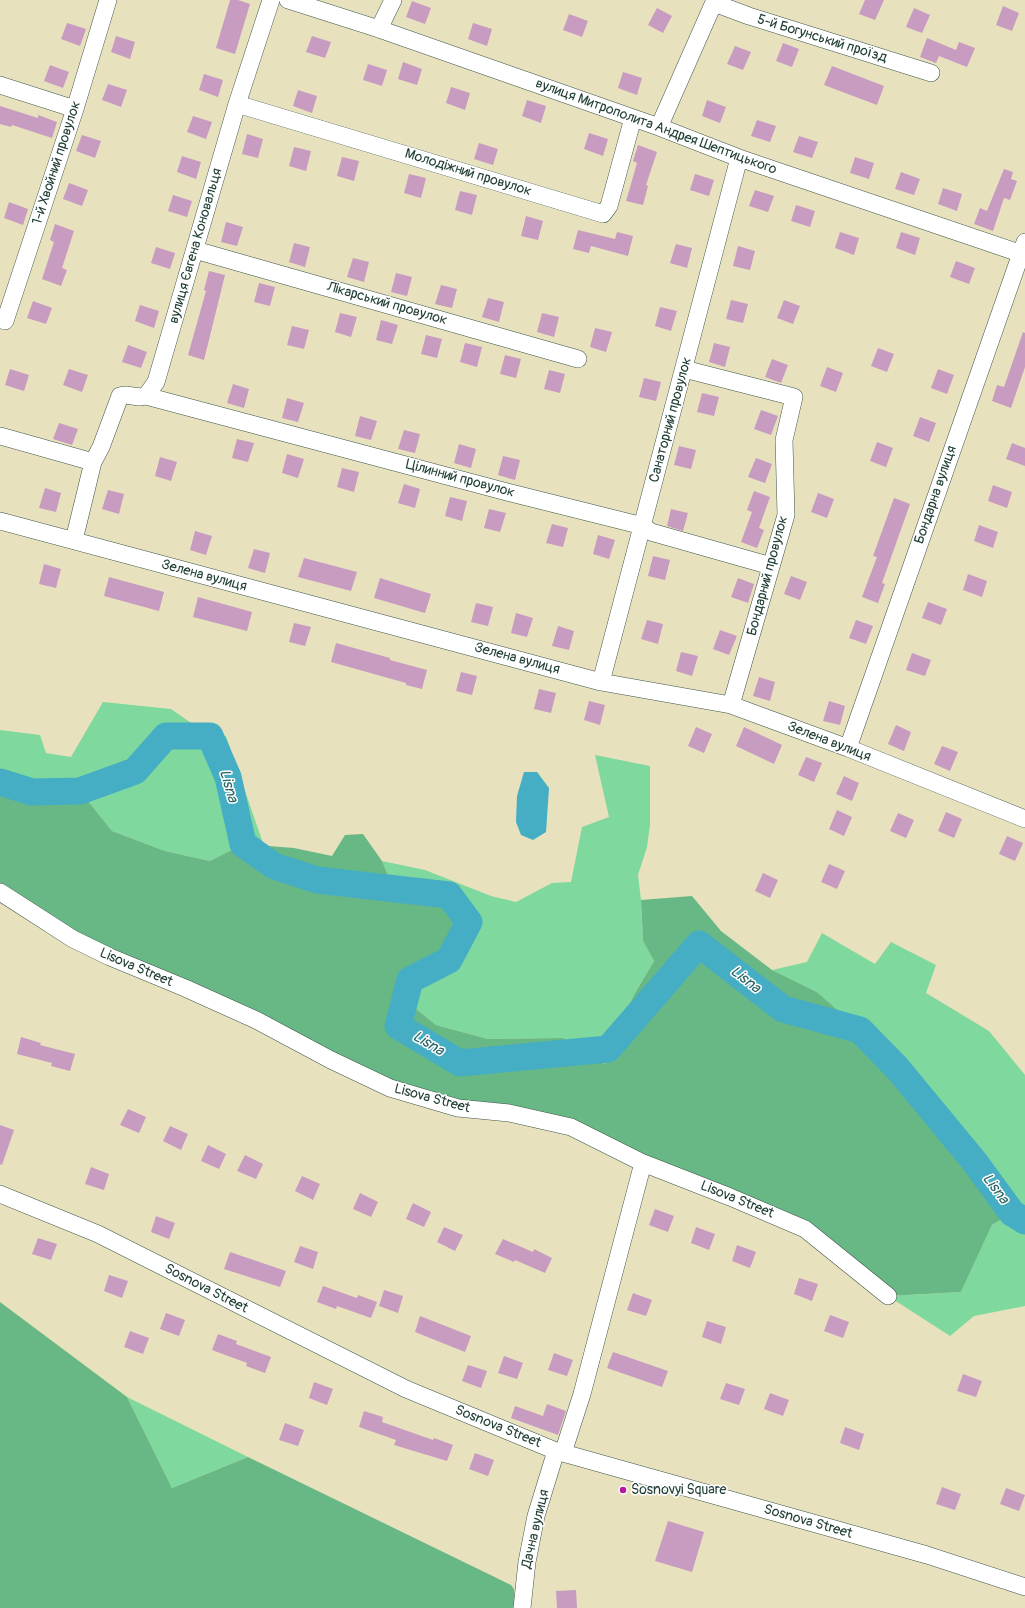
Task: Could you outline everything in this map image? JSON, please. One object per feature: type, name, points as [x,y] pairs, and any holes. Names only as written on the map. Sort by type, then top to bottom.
[{"type":"street","name":"1-й Хвойний провулок","points":[[0,319],[5,321],[75,109],[108,0]]},
{"type":"street","name":"вулиця Євгена Коновальця","points":[[146,396],[156,382],[237,104],[271,0]]},
{"type":"street","name":"вулиця Митрополита Андрея Шептицького","points":[[288,0],[379,29],[659,127],[739,158],[1023,250]]},
{"type":"street","points":[[379,29],[393,0]]},
{"type":"street","points":[[659,127],[714,1]]},
{"type":"street","name":"5-й Богунський проїзд","points":[[714,1],[749,16],[931,73]]},
{"type":"street","points":[[0,85],[75,109]]},
{"type":"street","name":"Молодіжний провулок","points":[[237,104],[603,214],[609,206],[632,118]]},
{"type":"street","name":"Санаторний провулок","points":[[601,682],[739,158]]},
{"type":"street","name":"Лікарський провулок","points":[[195,250],[578,359]]},
{"type":"street","name":"Бондарна вулиця","points":[[848,748],[1023,250]]},
{"type":"street","name":"Бондарний провулок","points":[[684,369],[794,397],[784,440],[786,515],[731,705]]},
{"type":"street","points":[[74,540],[93,462],[102,447],[120,396],[146,396]]},
{"type":"street","name":"Цілинний провулок","points":[[146,396],[500,490],[643,526],[651,532],[771,566]]},
{"type":"street","points":[[0,436],[93,462]]},
{"type":"street","name":"Зелена вулиця","points":[[0,521],[601,682],[731,705],[848,748],[1025,819]]},
{"type":"street","name":"Lisova Street","points":[[0,892],[73,940],[256,1020],[331,1060],[390,1088],[458,1108],[509,1113],[571,1127],[643,1163],[730,1197],[805,1229],[888,1296]]},
{"type":"street","name":"Дачна вулиця","points":[[522,1608],[527,1562],[536,1516],[582,1394],[643,1163]]},
{"type":"street","name":"Sosnova Street","points":[[0,1194],[98,1234],[406,1389],[559,1452],[927,1555],[1025,1587]]},
{"type":"green space","points":[[103,702],[171,709],[210,736],[226,736],[264,846],[243,844],[210,861],[165,851],[112,831],[80,791],[32,792],[0,782],[0,730],[40,735],[46,753],[71,757]]},
{"type":"green space","points":[[595,755],[650,766],[650,825],[647,847],[638,875],[643,941],[654,961],[635,993],[608,1049],[605,1064],[563,1038],[488,1039],[436,1025],[405,1000],[410,980],[449,960],[449,895],[393,887],[382,861],[425,870],[491,896],[516,902],[552,883],[571,882],[582,827],[609,817]]},
{"type":"green space","points":[[0,782],[32,792],[80,791],[112,831],[165,851],[210,861],[243,844],[294,848],[332,856],[345,835],[363,834],[382,861],[393,887],[449,895],[469,922],[449,960],[410,980],[405,1000],[436,1025],[488,1039],[563,1038],[605,1064],[608,1049],[635,993],[654,961],[643,941],[641,900],[692,896],[721,931],[772,970],[817,992],[860,1030],[898,1069],[974,1161],[1012,1213],[992,1225],[961,1292],[888,1296],[805,1229],[571,1127],[390,1088],[185,988],[0,892]]},
{"type":"green space","points":[[822,933],[875,964],[891,942],[936,965],[926,993],[989,1031],[1025,1075],[1025,1306],[974,1316],[950,1336],[888,1296],[961,1292],[992,1225],[1012,1213],[898,1069],[860,1030],[817,992],[772,970],[807,962]]},
{"type":"green space","points":[[0,1302],[127,1397],[172,1488],[248,1457],[511,1585],[514,1589],[515,1608],[0,1608]]},
{"type":"green space","points":[[127,1397],[248,1457],[172,1488]]},
{"type":"water","points":[[524,772],[537,772],[549,788],[546,832],[533,840],[521,835],[516,822],[517,796]]},
{"type":"building","points":[[230,0],[238,0],[250,4],[235,54],[216,48]]},
{"type":"building","points":[[865,0],[884,0],[875,20],[859,14]]},
{"type":"building","points":[[412,1],[431,8],[425,24],[406,17]]},
{"type":"building","points":[[1003,6],[1019,13],[1012,31],[996,25]]},
{"type":"building","points":[[657,8],[672,16],[663,33],[648,25]]},
{"type":"building","points":[[914,8],[930,15],[922,33],[906,27]]},
{"type":"building","points":[[569,14],[588,21],[582,37],[563,30]]},
{"type":"building","points":[[67,23],[86,29],[80,46],[61,39]]},
{"type":"building","points":[[473,23],[492,29],[487,46],[468,39]]},
{"type":"building","points":[[116,36],[135,42],[130,59],[111,52]]},
{"type":"building","points":[[312,36],[331,42],[325,58],[306,52]]},
{"type":"building","points":[[927,38],[956,50],[959,42],[975,48],[967,67],[939,56],[936,63],[920,57]]},
{"type":"building","points":[[783,43],[799,49],[792,67],[776,61]]},
{"type":"building","points":[[735,46],[751,52],[743,70],[727,64]]},
{"type":"building","points":[[403,62],[422,69],[417,85],[398,79]]},
{"type":"building","points":[[368,64],[387,70],[382,86],[363,80]]},
{"type":"building","points":[[50,65],[69,72],[63,88],[44,81]]},
{"type":"building","points":[[832,66],[884,86],[877,105],[824,85]]},
{"type":"building","points":[[623,72],[642,78],[637,95],[618,88]]},
{"type":"building","points":[[204,74],[223,80],[218,97],[199,90]]},
{"type":"building","points":[[108,84],[127,90],[121,107],[102,100]]},
{"type":"building","points":[[451,87],[470,93],[465,110],[446,103]]},
{"type":"building","points":[[298,90],[317,96],[312,113],[293,106]]},
{"type":"building","points":[[527,100],[546,106],[541,123],[522,116]]},
{"type":"building","points":[[707,100],[726,107],[720,123],[702,116]]},
{"type":"building","points":[[0,106],[38,118],[38,115],[57,122],[52,138],[12,125],[11,127],[0,124]]},
{"type":"building","points":[[193,116],[212,122],[206,139],[187,132]]},
{"type":"building","points":[[757,120],[776,126],[770,142],[751,136]]},
{"type":"building","points":[[589,133],[608,139],[603,156],[584,149]]},
{"type":"building","points":[[247,134],[263,139],[258,158],[242,154]]},
{"type":"building","points":[[82,135],[101,141],[95,158],[76,151]]},
{"type":"building","points":[[799,136],[818,142],[812,158],[793,152]]},
{"type":"building","points":[[479,143],[498,149],[493,165],[474,159]]},
{"type":"building","points":[[638,145],[657,152],[646,185],[648,186],[643,205],[626,201],[637,163],[633,161]]},
{"type":"building","points":[[294,147],[311,151],[306,171],[289,166]]},
{"type":"building","points":[[182,156],[201,162],[196,179],[177,172]]},
{"type":"building","points":[[342,157],[359,161],[354,181],[337,176]]},
{"type":"building","points":[[855,157],[874,163],[869,179],[850,173]]},
{"type":"building","points":[[1004,169],[1013,172],[1011,179],[1017,181],[1010,200],[1004,198],[993,231],[974,224],[980,208],[987,211]]},
{"type":"building","points":[[901,172],[920,179],[914,195],[895,189]]},
{"type":"building","points":[[409,174],[426,178],[421,198],[404,193]]},
{"type":"building","points":[[695,174],[714,180],[709,196],[690,190]]},
{"type":"building","points":[[69,183],[88,190],[82,206],[63,199]]},
{"type":"building","points":[[943,188],[962,194],[957,211],[938,204]]},
{"type":"building","points":[[755,190],[774,196],[768,212],[749,206]]},
{"type":"building","points":[[460,191],[477,195],[472,215],[455,210]]},
{"type":"building","points":[[173,195],[192,201],[187,217],[168,211]]},
{"type":"building","points":[[9,202],[28,209],[23,225],[4,218]]},
{"type":"building","points":[[796,205],[815,211],[810,227],[791,221]]},
{"type":"building","points":[[526,216],[543,221],[538,240],[521,236]]},
{"type":"building","points":[[226,222],[243,227],[237,246],[221,242]]},
{"type":"building","points":[[55,224],[74,231],[62,268],[67,270],[61,286],[42,279],[54,242],[50,240]]},
{"type":"building","points":[[578,230],[615,239],[617,232],[633,236],[628,256],[591,246],[589,253],[573,249]]},
{"type":"building","points":[[840,232],[859,238],[854,255],[835,248]]},
{"type":"building","points":[[901,232],[920,238],[915,255],[896,248]]},
{"type":"building","points":[[294,243],[310,247],[305,267],[289,262]]},
{"type":"building","points":[[676,244],[692,248],[687,268],[670,263]]},
{"type":"building","points":[[738,246],[755,251],[750,270],[733,266]]},
{"type":"building","points":[[156,247],[175,253],[170,269],[151,263]]},
{"type":"building","points":[[353,258],[369,262],[364,282],[347,277]]},
{"type":"building","points":[[956,261],[975,268],[969,284],[950,277]]},
{"type":"building","points":[[209,271],[225,275],[204,360],[188,355],[206,291],[204,290]]},
{"type":"building","points":[[396,273],[412,277],[407,296],[391,292]]},
{"type":"building","points":[[259,283],[275,287],[270,306],[254,302]]},
{"type":"building","points":[[441,285],[457,289],[452,308],[435,304]]},
{"type":"building","points":[[488,298],[504,302],[499,322],[482,317]]},
{"type":"building","points":[[731,300],[748,304],[743,323],[726,319]]},
{"type":"building","points":[[784,300],[800,306],[793,324],[777,318]]},
{"type":"building","points":[[33,301],[52,308],[46,324],[27,318]]},
{"type":"building","points":[[140,305],[159,311],[154,328],[135,321]]},
{"type":"building","points":[[660,307],[677,311],[671,331],[655,326]]},
{"type":"building","points":[[340,313],[357,317],[351,337],[335,332]]},
{"type":"building","points":[[542,313],[559,317],[554,337],[537,332]]},
{"type":"building","points":[[381,320],[398,325],[392,344],[376,340]]},
{"type":"building","points":[[292,326],[309,330],[304,349],[287,345]]},
{"type":"building","points":[[595,328],[612,332],[606,352],[590,347]]},
{"type":"building","points":[[1023,332],[1025,333],[1025,367],[1011,408],[992,401],[997,385],[1004,387]]},
{"type":"building","points":[[426,335],[442,339],[437,358],[421,354]]},
{"type":"building","points":[[465,343],[482,347],[477,367],[460,362]]},
{"type":"building","points":[[714,343],[730,347],[725,367],[709,362]]},
{"type":"building","points":[[128,345],[147,352],[141,368],[122,362]]},
{"type":"building","points":[[878,348],[894,354],[887,372],[871,366]]},
{"type":"building","points":[[505,355],[521,359],[516,378],[500,374]]},
{"type":"building","points":[[772,359],[788,365],[781,383],[765,377]]},
{"type":"building","points":[[827,367],[843,373],[836,392],[820,386]]},
{"type":"building","points":[[10,369],[29,375],[24,391],[5,385]]},
{"type":"building","points":[[69,369],[88,375],[82,392],[63,385]]},
{"type":"building","points":[[938,369],[954,375],[947,394],[931,388]]},
{"type":"building","points":[[549,370],[565,374],[560,393],[544,389]]},
{"type":"building","points":[[644,378],[661,382],[656,401],[639,397]]},
{"type":"building","points":[[233,384],[249,389],[244,408],[227,403]]},
{"type":"building","points":[[702,393],[719,397],[714,416],[697,412]]},
{"type":"building","points":[[287,398],[304,403],[298,422],[282,418]]},
{"type":"building","points":[[761,410],[778,416],[771,435],[754,429]]},
{"type":"building","points":[[360,416],[377,421],[371,440],[355,436]]},
{"type":"building","points":[[920,417],[936,423],[929,442],[913,436]]},
{"type":"building","points":[[59,423],[78,429],[72,445],[53,439]]},
{"type":"building","points":[[404,430],[420,434],[415,453],[398,449]]},
{"type":"building","points":[[237,439],[254,443],[248,462],[232,458]]},
{"type":"building","points":[[877,442],[893,448],[886,467],[870,461]]},
{"type":"building","points":[[1012,443],[1025,448],[1025,466],[1006,459]]},
{"type":"building","points":[[459,444],[476,449],[471,468],[454,463]]},
{"type":"building","points":[[679,446],[696,450],[691,469],[674,465]]},
{"type":"building","points":[[287,454],[304,459],[298,478],[282,473]]},
{"type":"building","points":[[503,456],[520,460],[515,480],[498,475]]},
{"type":"building","points":[[160,457],[177,462],[171,481],[155,476]]},
{"type":"building","points":[[756,458],[772,464],[765,483],[748,477]]},
{"type":"building","points":[[342,468],[359,472],[354,492],[337,487]]},
{"type":"building","points":[[404,484],[420,489],[415,508],[398,503]]},
{"type":"building","points":[[993,485],[1012,492],[1007,508],[988,501]]},
{"type":"building","points":[[45,488],[61,493],[56,512],[39,508]]},
{"type":"building","points":[[108,490],[124,494],[119,514],[102,509]]},
{"type":"building","points":[[754,491],[770,497],[759,528],[764,530],[757,548],[741,542],[752,512],[747,510]]},
{"type":"building","points":[[818,493],[834,499],[827,518],[811,512]]},
{"type":"building","points":[[450,497],[467,501],[462,521],[445,516]]},
{"type":"building","points":[[894,498],[910,504],[882,583],[885,584],[878,603],[862,597],[877,557],[873,556]]},
{"type":"building","points":[[489,509],[506,513],[500,532],[484,528]]},
{"type":"building","points":[[671,509],[688,513],[683,531],[667,526]]},
{"type":"building","points":[[552,524],[568,528],[563,547],[546,543]]},
{"type":"building","points":[[979,525],[998,532],[993,548],[974,541]]},
{"type":"building","points":[[195,531],[212,536],[206,555],[190,550]]},
{"type":"building","points":[[598,535],[615,540],[609,559],[593,554]]},
{"type":"building","points":[[254,549],[270,553],[265,573],[248,568]]},
{"type":"building","points":[[653,556],[670,560],[665,580],[648,576]]},
{"type":"building","points":[[304,558],[357,572],[351,591],[298,577]]},
{"type":"building","points":[[44,564],[61,569],[56,588],[39,584]]},
{"type":"building","points":[[968,574],[987,581],[982,597],[963,590]]},
{"type":"building","points":[[791,576],[807,582],[800,600],[784,594]]},
{"type":"building","points":[[109,577],[164,592],[159,611],[104,596]]},
{"type":"building","points":[[380,578],[431,594],[425,613],[374,598]]},
{"type":"building","points":[[738,578],[754,584],[748,603],[731,597]]},
{"type":"building","points":[[198,597],[252,612],[247,631],[193,617]]},
{"type":"building","points":[[928,602],[947,609],[941,625],[922,618]]},
{"type":"building","points":[[476,603],[493,607],[488,626],[471,622]]},
{"type":"building","points":[[516,613],[533,618],[527,637],[511,633]]},
{"type":"building","points":[[647,620],[663,624],[658,644],[641,639]]},
{"type":"building","points":[[856,620],[873,626],[866,644],[849,638]]},
{"type":"building","points":[[294,623],[311,627],[305,646],[289,642]]},
{"type":"building","points":[[558,626],[574,631],[569,650],[552,646]]},
{"type":"building","points":[[720,630],[737,636],[729,655],[713,649]]},
{"type":"building","points":[[336,643],[427,670],[422,689],[406,685],[406,683],[331,662]]},
{"type":"building","points":[[681,652],[698,656],[692,676],[676,671]]},
{"type":"building","points":[[912,653],[931,660],[925,676],[906,670]]},
{"type":"building","points":[[461,672],[477,676],[472,695],[456,691]]},
{"type":"building","points":[[759,677],[775,682],[770,701],[753,696]]},
{"type":"building","points":[[539,689],[556,693],[551,713],[534,709]]},
{"type":"building","points":[[589,701],[605,705],[600,725],[584,720]]},
{"type":"building","points":[[829,701],[845,706],[840,725],[823,721]]},
{"type":"building","points":[[896,725],[911,732],[904,751],[888,744]]},
{"type":"building","points":[[696,727],[712,734],[704,753],[688,746]]},
{"type":"building","points":[[744,727],[782,745],[774,764],[736,746]]},
{"type":"building","points":[[942,746],[958,752],[950,771],[934,764]]},
{"type":"building","points":[[806,757],[822,763],[814,782],[798,775]]},
{"type":"building","points":[[844,776],[859,783],[852,801],[836,794]]},
{"type":"building","points":[[837,810],[852,817],[844,836],[829,829]]},
{"type":"building","points":[[946,812],[962,819],[954,838],[938,831]]},
{"type":"building","points":[[898,813],[914,820],[906,838],[890,831]]},
{"type":"building","points":[[1007,836],[1023,843],[1015,861],[999,854]]},
{"type":"building","points":[[829,864],[845,871],[837,889],[821,882]]},
{"type":"building","points":[[763,873],[778,880],[770,898],[755,891]]},
{"type":"building","points":[[21,1037],[41,1043],[40,1045],[75,1054],[70,1071],[51,1066],[52,1063],[17,1054]]},
{"type":"building","points":[[128,1109],[146,1117],[139,1133],[120,1125]]},
{"type":"building","points":[[0,1125],[14,1130],[2,1165],[0,1164]]},
{"type":"building","points":[[170,1126],[188,1134],[181,1150],[163,1141]]},
{"type":"building","points":[[208,1145],[226,1154],[219,1169],[201,1161]]},
{"type":"building","points":[[245,1155],[263,1164],[256,1179],[237,1171]]},
{"type":"building","points":[[91,1167],[109,1174],[104,1190],[85,1184]]},
{"type":"building","points":[[302,1176],[320,1184],[313,1200],[295,1191]]},
{"type":"building","points":[[360,1193],[378,1202],[371,1217],[353,1209]]},
{"type":"building","points":[[413,1203],[431,1212],[424,1227],[406,1219]]},
{"type":"building","points":[[655,1209],[674,1216],[668,1232],[649,1225]]},
{"type":"building","points":[[156,1216],[175,1223],[169,1239],[151,1232]]},
{"type":"building","points":[[444,1227],[463,1235],[455,1251],[437,1242]]},
{"type":"building","points":[[696,1227],[715,1234],[709,1250],[691,1243]]},
{"type":"building","points":[[38,1238],[57,1244],[51,1260],[32,1254]]},
{"type":"building","points":[[503,1239],[533,1252],[534,1249],[552,1258],[545,1273],[515,1260],[514,1262],[495,1254]]},
{"type":"building","points":[[737,1245],[756,1252],[750,1268],[732,1261]]},
{"type":"building","points":[[300,1246],[318,1252],[313,1269],[294,1262]]},
{"type":"building","points":[[230,1252],[286,1271],[280,1287],[224,1269]]},
{"type":"building","points":[[109,1275],[128,1281],[122,1298],[104,1291]]},
{"type":"building","points":[[799,1278],[818,1284],[812,1301],[794,1294]]},
{"type":"building","points":[[323,1286],[357,1298],[358,1295],[377,1302],[371,1318],[337,1306],[336,1309],[317,1302]]},
{"type":"building","points":[[384,1290],[403,1296],[398,1313],[379,1306]]},
{"type":"building","points":[[633,1293],[652,1300],[646,1316],[627,1310]]},
{"type":"building","points":[[166,1313],[185,1320],[179,1336],[160,1329]]},
{"type":"building","points":[[830,1315],[849,1322],[843,1338],[824,1331]]},
{"type":"building","points":[[420,1316],[471,1336],[465,1352],[415,1332]]},
{"type":"building","points":[[707,1321],[726,1327],[721,1344],[702,1337]]},
{"type":"building","points":[[130,1331],[149,1338],[143,1354],[124,1347]]},
{"type":"building","points":[[218,1334],[237,1341],[236,1344],[271,1357],[265,1373],[246,1366],[247,1363],[212,1350]]},
{"type":"building","points":[[613,1352],[668,1371],[662,1387],[607,1368]]},
{"type":"building","points":[[554,1353],[573,1360],[567,1376],[548,1370]]},
{"type":"building","points":[[504,1356],[523,1363],[517,1379],[498,1373]]},
{"type":"building","points":[[468,1365],[487,1371],[481,1388],[462,1381]]},
{"type":"building","points":[[963,1374],[982,1381],[976,1397],[957,1391]]},
{"type":"building","points":[[314,1382],[333,1389],[327,1405],[309,1398]]},
{"type":"building","points":[[726,1383],[745,1389],[739,1405],[720,1399]]},
{"type":"building","points":[[770,1393],[789,1400],[783,1416],[764,1409]]},
{"type":"building","points":[[547,1404],[566,1411],[558,1435],[511,1418],[515,1406],[543,1416]]},
{"type":"building","points":[[364,1411],[383,1417],[382,1422],[433,1440],[434,1438],[453,1445],[447,1461],[394,1445],[396,1440],[359,1427]]},
{"type":"building","points":[[285,1423],[304,1430],[298,1446],[279,1440]]},
{"type":"building","points":[[845,1427],[864,1434],[859,1450],[840,1443]]},
{"type":"building","points":[[475,1453],[494,1460],[488,1476],[469,1469]]},
{"type":"building","points":[[942,1487],[961,1494],[955,1510],[936,1504]]},
{"type":"building","points":[[1006,1488],[1025,1495],[1019,1511],[1000,1504]]},
{"type":"building","points":[[668,1521],[704,1532],[692,1572],[655,1561]]},
{"type":"building","points":[[576,1590],[577,1608],[557,1608],[556,1591]]},
{"type":"waterway","name":"Lisna","points":[[0,782],[32,792],[80,791],[135,771],[166,736],[210,736],[228,777],[243,844],[274,866],[317,880],[449,895],[469,922],[449,960],[410,980],[398,1026],[460,1063],[608,1049],[699,944],[783,1009],[860,1030],[898,1069],[974,1161],[1012,1213],[1025,1221]]},
{"type":"place","name":"Sosnovyi Square","points":[[623,1490]]}]
